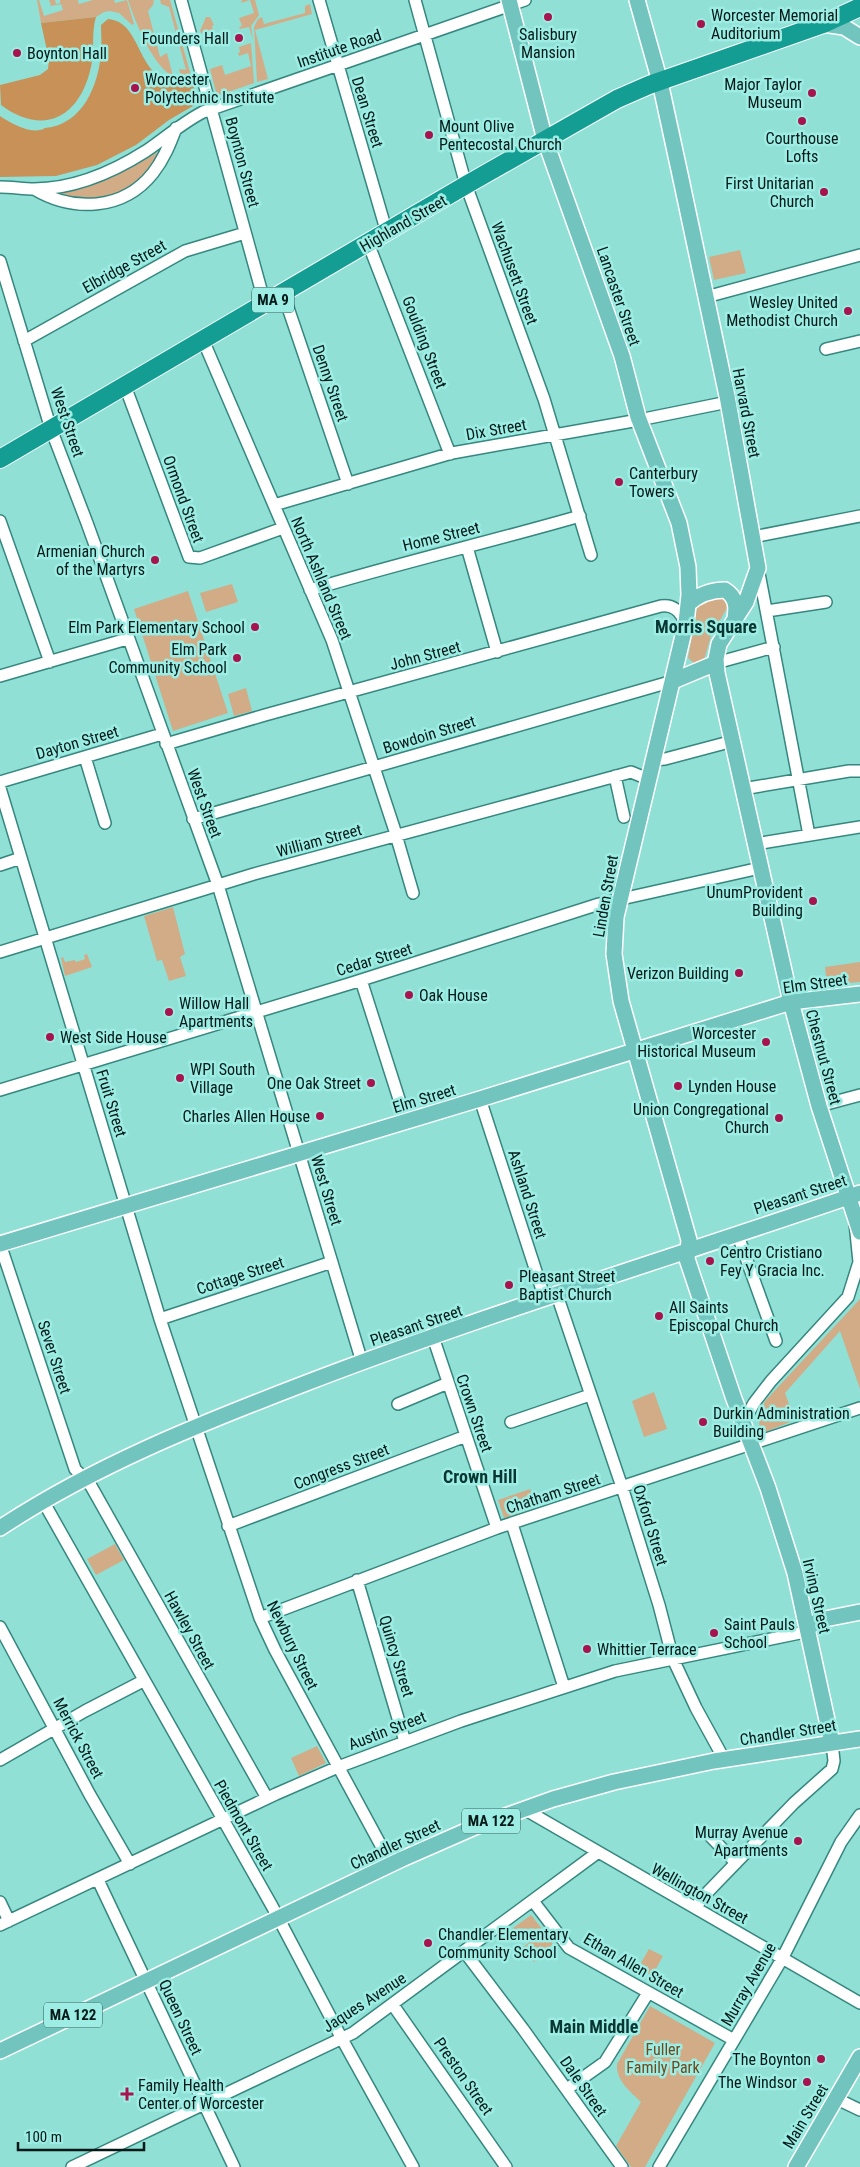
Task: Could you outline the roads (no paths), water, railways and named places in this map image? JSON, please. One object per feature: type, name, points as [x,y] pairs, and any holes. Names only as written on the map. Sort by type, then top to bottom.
[{"type":"highway","name":"Highland Street","points":[[823,24],[860,7]]},
{"type":"highway","name":"Highland Street","points":[[0,459],[466,185],[620,98],[823,24],[860,13]]},
{"type":"main road","name":"Harvard Street","points":[[637,0],[660,82],[706,296],[728,402],[758,568]]},
{"type":"main road","name":"Lancaster Street","points":[[515,2],[545,140],[622,356],[639,420],[679,523],[688,567],[688,604]]},
{"type":"main road","points":[[823,24],[844,27],[860,37]]},
{"type":"main road","points":[[673,680],[709,663],[746,602],[758,568]]},
{"type":"main road","points":[[688,604],[698,596],[716,590],[725,590],[732,595],[736,603],[735,618]]},
{"type":"main road","name":"Linden Street","points":[[687,1251],[689,1240],[621,1001],[614,964],[614,935],[620,900],[686,623],[688,604]]},
{"type":"main road","points":[[679,654],[686,668],[691,671],[709,663]]},
{"type":"main road","name":"Chestnut Street","points":[[709,663],[733,741],[791,1002],[819,1106],[854,1195],[857,1226]]},
{"type":"main road","name":"Elm Street","points":[[0,1244],[480,1099],[791,1002],[860,994]]},
{"type":"main road","name":"Pleasant Street","points":[[0,1528],[84,1478],[140,1449],[194,1427],[362,1362],[433,1337],[854,1195]]},
{"type":"main road","name":"Irving Street","points":[[687,1251],[687,1259],[743,1423],[768,1488],[795,1574],[832,1744]]},
{"type":"main road","name":"Austin Street","points":[[807,1628],[820,1620],[860,1612]]},
{"type":"main road","name":"Austin Street","points":[[807,1628],[860,1621]]},
{"type":"main road","name":"Chandler Street","points":[[0,2051],[391,1864],[475,1827],[614,1782],[724,1759],[860,1739]]},
{"type":"main road","name":"Main Street","points":[[796,2167],[860,2057]]},
{"type":"street","name":"Boynton Street","points":[[181,0],[265,304]]},
{"type":"street","name":"Dean Street","points":[[319,0],[387,233]]},
{"type":"street","name":"Wachusett Street","points":[[415,0],[466,185],[555,435],[591,555]]},
{"type":"street","name":"Institute Road","points":[[0,187],[34,189],[69,185],[112,171],[148,150],[176,128],[211,109],[425,36],[515,2]]},
{"type":"street","points":[[34,189],[54,200],[79,205],[98,204],[118,198],[136,188],[152,175],[162,161],[176,128]]},
{"type":"street","name":"Elbridge Street","points":[[24,341],[185,251],[245,233]]},
{"type":"street","name":"Goulding Street","points":[[368,243],[450,454]]},
{"type":"street","points":[[706,296],[860,255]]},
{"type":"street","name":"West Street","points":[[0,261],[51,429],[86,520],[127,639],[218,885],[362,1362]]},
{"type":"street","name":"Denny Street","points":[[283,293],[348,484]]},
{"type":"street","name":"North Ashland Street","points":[[203,340],[332,640],[413,893]]},
{"type":"street","points":[[826,349],[860,341]]},
{"type":"street","name":"Ormond Street","points":[[125,386],[189,557],[200,558],[284,528]]},
{"type":"street","name":"Dix Street","points":[[274,505],[450,454],[728,402]]},
{"type":"street","name":"Home Street","points":[[310,590],[393,565],[580,516]]},
{"type":"street","points":[[753,537],[860,516]]},
{"type":"street","points":[[0,521],[50,662]]},
{"type":"street","points":[[467,547],[497,652]]},
{"type":"street","name":"Harvard Street","points":[[758,568],[810,835]]},
{"type":"street","points":[[767,611],[826,602]]},
{"type":"street","name":"John Street","points":[[164,739],[350,693],[664,605],[676,609],[686,623]]},
{"type":"street","points":[[0,676],[127,639]]},
{"type":"street","points":[[709,663],[774,647]]},
{"type":"street","name":"Bowdoin Street","points":[[193,819],[673,680]]},
{"type":"street","name":"Dayton Street","points":[[0,782],[85,757],[164,739]]},
{"type":"street","points":[[653,760],[665,759],[733,741]]},
{"type":"street","points":[[85,757],[105,822]]},
{"type":"street","points":[[743,789],[849,771],[860,771]]},
{"type":"street","name":"William Street","points":[[0,952],[218,885],[615,776],[631,772],[648,779]]},
{"type":"street","points":[[615,776],[624,817]]},
{"type":"street","name":"Fruit Street","points":[[0,788],[194,1427]]},
{"type":"street","points":[[755,844],[860,827]]},
{"type":"street","points":[[0,864],[21,858]]},
{"type":"street","name":"Cedar Street","points":[[0,1090],[361,980],[598,904],[760,868]]},
{"type":"street","points":[[361,980],[406,1121]]},
{"type":"street","points":[[819,1106],[860,1095]]},
{"type":"street","name":"Ashland Street","points":[[480,1099],[551,1297]]},
{"type":"street","name":"Chestnut Street","points":[[743,1423],[754,1403],[771,1381],[848,1297],[859,1262],[857,1226]]},
{"type":"street","points":[[737,1233],[776,1341]]},
{"type":"street","name":"Sever Street","points":[[0,1244],[75,1468],[84,1478]]},
{"type":"street","name":"Cottage Street","points":[[160,1319],[332,1262]]},
{"type":"street","points":[[848,1297],[860,1289]]},
{"type":"street","name":"Oxford Street","points":[[551,1297],[590,1395],[622,1487],[659,1605],[673,1659],[696,1708],[724,1759]]},
{"type":"street","name":"Crown Street","points":[[433,1337],[497,1528]]},
{"type":"street","points":[[398,1404],[448,1383]]},
{"type":"street","points":[[511,1422],[590,1395]]},
{"type":"street","name":"Chatham Street","points":[[260,1618],[497,1528],[860,1408]]},
{"type":"street","name":"Newbury Street","points":[[194,1427],[260,1618],[275,1650],[391,1864]]},
{"type":"street","name":"Congress Street","points":[[228,1526],[466,1436]]},
{"type":"street","name":"Hawley Street","points":[[84,1478],[91,1486],[267,1798]]},
{"type":"street","name":"Piedmont Street","points":[[43,1501],[143,1681],[224,1820],[413,2167]]},
{"type":"street","points":[[512,1524],[564,1688]]},
{"type":"street","name":"Quincy Street","points":[[357,1580],[405,1742]]},
{"type":"street","name":"Merrick Street","points":[[0,1627],[130,1864]]},
{"type":"street","name":"Austin Street","points":[[4,1923],[98,1880],[267,1798],[338,1767],[405,1742],[518,1701],[615,1671],[800,1633],[807,1628]]},
{"type":"street","points":[[0,1760],[143,1681]]},
{"type":"street","name":"Irving Street","points":[[696,1908],[701,1899],[794,1803],[832,1769],[834,1761],[832,1744]]},
{"type":"street","name":"Wellington Street","points":[[524,1810],[860,2003]]},
{"type":"street","name":"Murray Avenue","points":[[659,2167],[782,1959],[841,1842],[860,1815]]},
{"type":"street","points":[[710,1836],[736,1863]]},
{"type":"street","name":"Jaques Avenue","points":[[72,2167],[342,2039],[393,2005],[597,1853]]},
{"type":"street","name":"Queen Street","points":[[98,1880],[234,2167]]},
{"type":"street","name":"Ethan Allen Street","points":[[533,1901],[569,1948],[734,2040]]},
{"type":"street","points":[[0,1902],[4,1923]]},
{"type":"street","name":"Dale Street","points":[[464,1951],[567,2089],[622,2167]]},
{"type":"street","points":[[567,2089],[605,2062],[648,1993]]},
{"type":"street","name":"Preston Street","points":[[393,2005],[506,2167]]},
{"type":"street","points":[[837,2099],[860,2110]]},
{"type":"place","name":"Salisbury Mansion","points":[[548,17]]},
{"type":"place","name":"Worcester Memorial Auditorium","points":[[701,24]]},
{"type":"place","name":"Founders Hall","points":[[239,38]]},
{"type":"place","name":"Boynton Hall","points":[[17,53]]},
{"type":"place","name":"Worcester Polytechnic Institute","points":[[135,88]]},
{"type":"place","name":"Major Taylor Museum","points":[[812,93]]},
{"type":"place","name":"Courthouse Lofts","points":[[802,121]]},
{"type":"place","name":"Mount Olive Pentecostal Church","points":[[429,135]]},
{"type":"place","name":"First Unitarian Church","points":[[824,192]]},
{"type":"place","name":"Wesley United Methodist Church","points":[[848,311]]},
{"type":"place","name":"Canterbury Towers","points":[[619,482]]},
{"type":"place","name":"Armenian Church of the Martyrs","points":[[155,560]]},
{"type":"place","name":"Elm Park Elementary School","points":[[255,627]]},
{"type":"place","name":"Elm Park Community School","points":[[237,658]]},
{"type":"place","name":"UnumProvident Building","points":[[813,901]]},
{"type":"place","name":"Verizon Building","points":[[739,973]]},
{"type":"place","name":"Oak House","points":[[409,995]]},
{"type":"place","name":"Willow Hall Apartments","points":[[169,1012]]},
{"type":"place","name":"West Side House","points":[[50,1037]]},
{"type":"place","name":"Worcester Historical Museum","points":[[766,1042]]},
{"type":"place","name":"WPI South Village","points":[[180,1078]]},
{"type":"place","name":"One Oak Street","points":[[371,1083]]},
{"type":"place","name":"Lynden House","points":[[678,1086]]},
{"type":"place","name":"Charles Allen House","points":[[320,1116]]},
{"type":"place","name":"Union Congregational Church","points":[[779,1118]]},
{"type":"place","name":"Centro Cristiano Fey Y Gracia Inc.","points":[[710,1261]]},
{"type":"place","name":"Pleasant Street Baptist Church","points":[[509,1285]]},
{"type":"place","name":"All Saints Episcopal Church","points":[[659,1316]]},
{"type":"place","name":"Durkin Administration Building","points":[[703,1422]]},
{"type":"place","name":"Saint Pauls School","points":[[714,1633]]},
{"type":"place","name":"Whittier Terrace","points":[[587,1649]]},
{"type":"place","name":"Murray Avenue Apartments","points":[[798,1841]]},
{"type":"place","name":"Chandler Elementary Community School","points":[[428,1943]]},
{"type":"place","name":"The Boynton","points":[[821,2059]]},
{"type":"place","name":"The Windsor","points":[[807,2082]]},
{"type":"place","name":"Family Health Center of Worcester","points":[[127,2094]]},
{"type":"district","name":"Morris Square","points":[[706,627]]},
{"type":"district","name":"Crown Hill","points":[[480,1477]]},
{"type":"district","name":"Main Middle","points":[[594,2027]]},
{"type":"park label","name":"Fuller Family Park","points":[[663,2058]]}]
